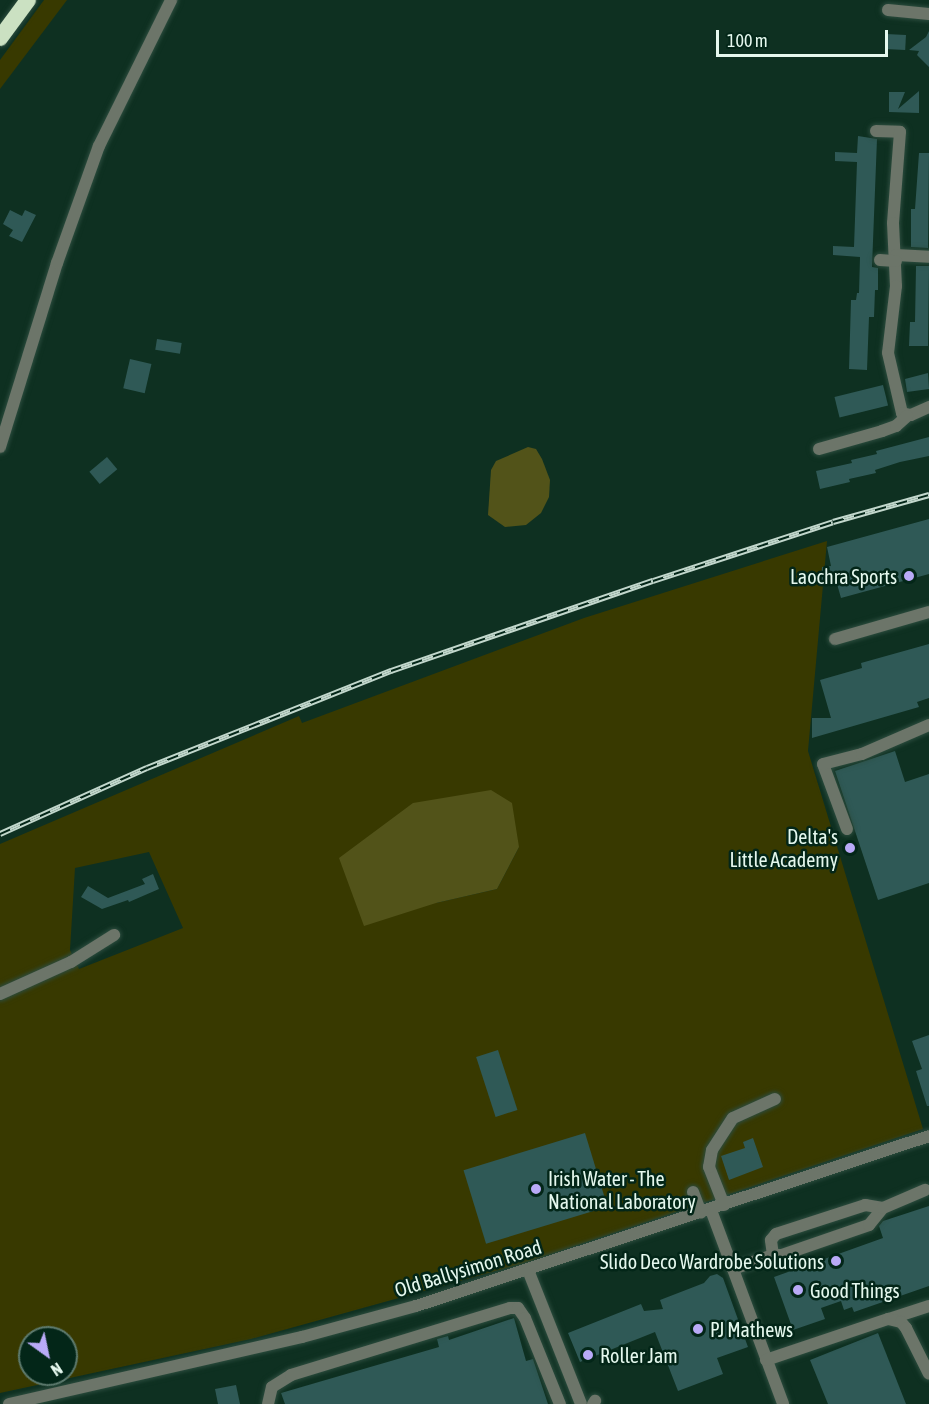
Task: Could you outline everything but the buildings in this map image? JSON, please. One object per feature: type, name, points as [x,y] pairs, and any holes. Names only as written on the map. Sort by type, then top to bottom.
[{"type":"highway","points":[[0,38],[28,0]]},
{"type":"street","points":[[0,447],[57,263],[99,146],[171,0]]},
{"type":"street","points":[[888,10],[929,14]]},
{"type":"street","points":[[876,131],[900,132],[893,224],[896,258],[888,353],[899,406],[902,413],[907,416]]},
{"type":"street","points":[[880,260],[929,257]]},
{"type":"street","points":[[819,449],[896,426],[907,416],[929,407]]},
{"type":"street","points":[[835,639],[929,612]]},
{"type":"street","points":[[847,829],[823,764],[862,754],[929,725]]},
{"type":"street","points":[[0,994],[71,962],[114,935]]},
{"type":"street","points":[[724,1205],[709,1159],[720,1135],[740,1112],[775,1099]]},
{"type":"street","name":"Old Ballysimon Road","points":[[9,1404],[302,1337],[416,1306],[929,1136]]},
{"type":"street","points":[[733,1269],[869,1225],[883,1208],[925,1190]]},
{"type":"street","points":[[693,1192],[706,1211],[733,1269],[783,1404]]},
{"type":"street","points":[[773,1255],[771,1240],[776,1234],[866,1205],[883,1208]]},
{"type":"street","points":[[528,1270],[580,1404]]},
{"type":"street","points":[[766,1360],[929,1306]]},
{"type":"street","points":[[268,1404],[272,1387],[291,1375],[510,1308],[518,1308],[525,1318],[560,1404]]},
{"type":"street","points":[[888,1319],[901,1322],[906,1328],[929,1374]]},
{"type":"shaded area","points":[[44,0],[67,0],[0,89],[0,60]]},
{"type":"shaded area","points":[[528,447],[536,449],[542,459],[550,480],[549,497],[541,513],[526,525],[505,527],[488,515],[491,470],[496,461]]},
{"type":"shaded area","points":[[827,541],[808,751],[923,1129],[521,1264],[251,1339],[78,1376],[78,1326],[18,1326],[18,1386],[33,1386],[0,1393],[0,844],[299,716],[302,723],[584,618]],"holes":[[[519,847],[497,889],[436,903]],[[149,852],[183,928],[79,969],[70,950],[75,868]]]},
{"type":"shaded area","points":[[491,790],[512,803],[519,847],[497,889],[436,903],[364,926],[339,858],[413,803]]},
{"type":"railway","points":[[0,834],[147,768],[391,671],[833,522],[929,495]]},
{"type":"place","name":"Laochra Sports","points":[[909,576]]},
{"type":"place","name":"Delta's Little Academy","points":[[850,848]]},
{"type":"place","name":"Irish Water - The National Laboratory","points":[[536,1189]]},
{"type":"place","name":"Slido Deco Wardrobe Solutions","points":[[836,1261]]},
{"type":"place","name":"Good Things","points":[[798,1290]]},
{"type":"place","name":"PJ Mathews","points":[[698,1329]]},
{"type":"place","name":"Roller Jam","points":[[588,1355]]}]
